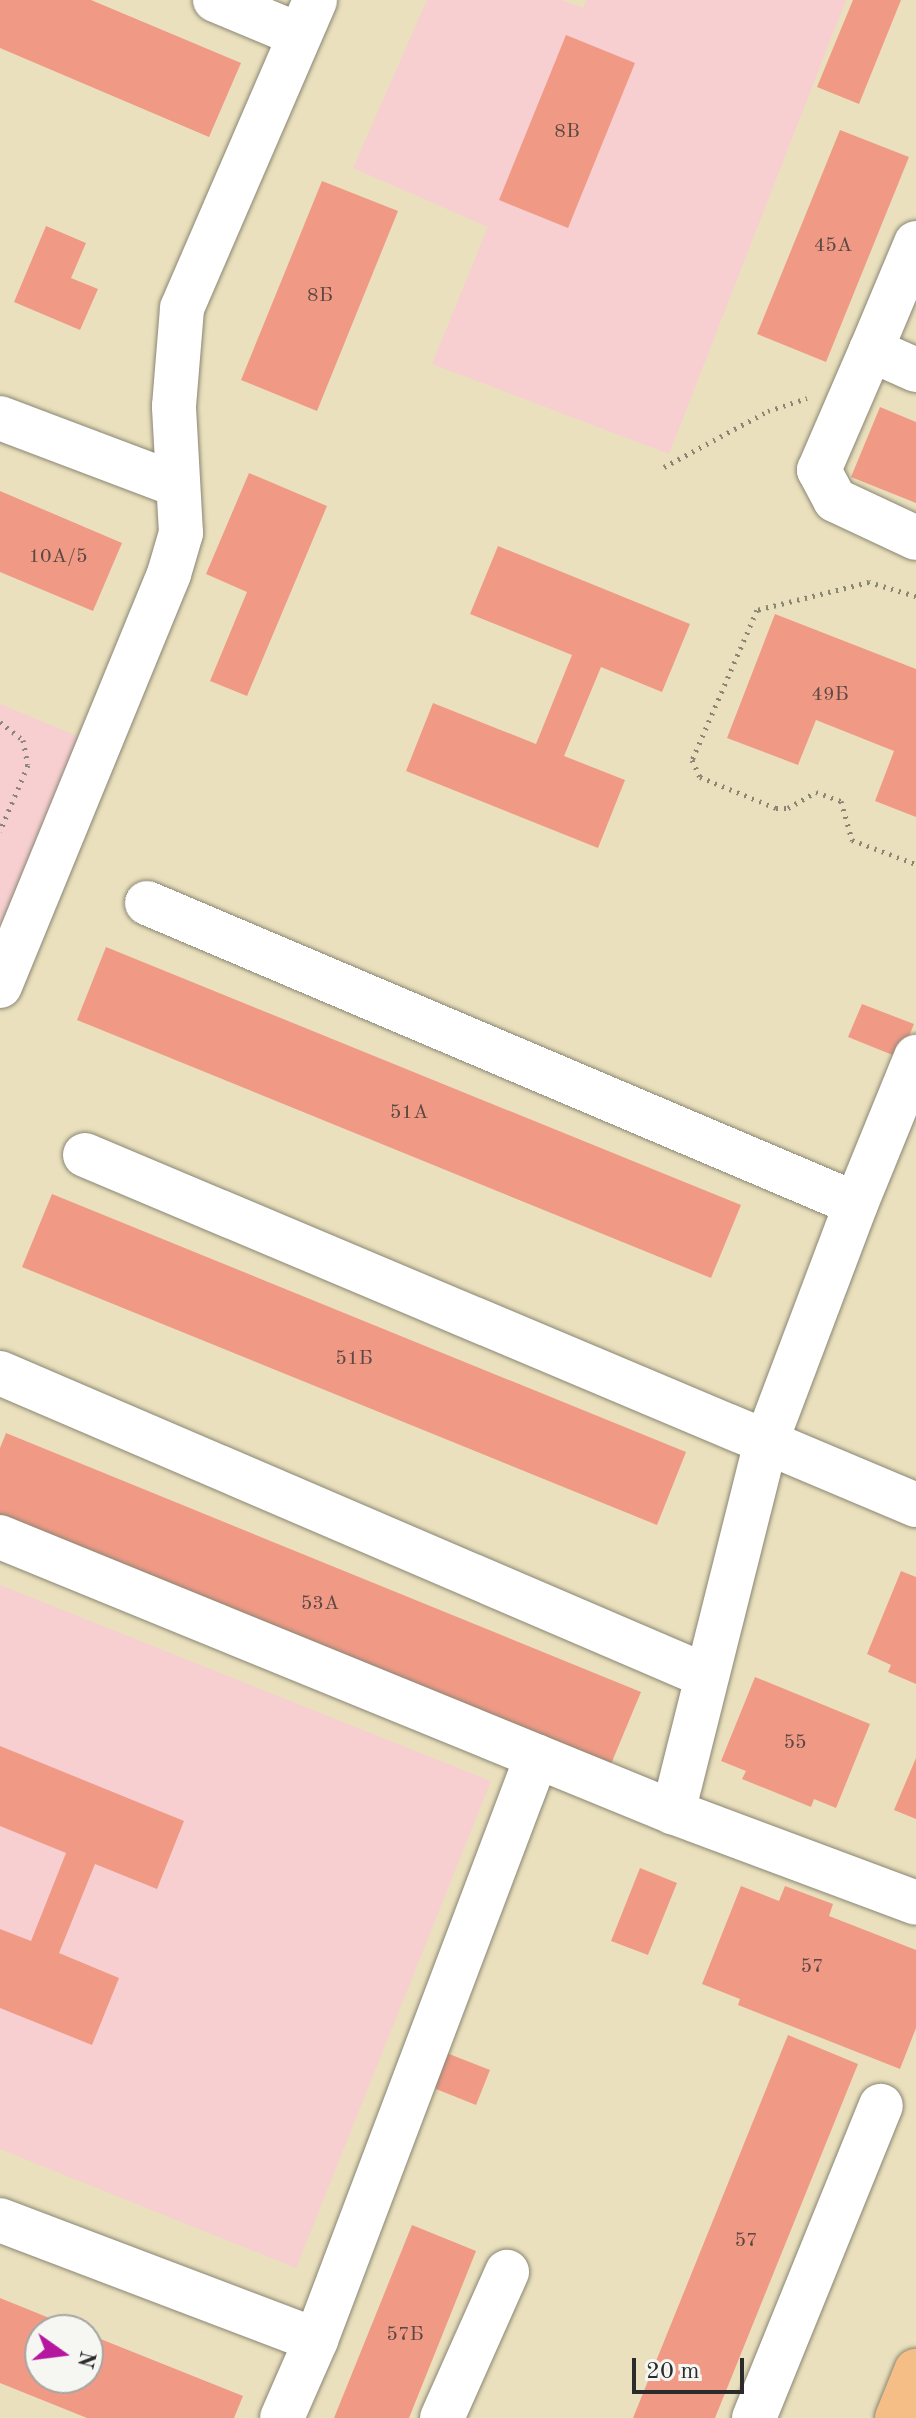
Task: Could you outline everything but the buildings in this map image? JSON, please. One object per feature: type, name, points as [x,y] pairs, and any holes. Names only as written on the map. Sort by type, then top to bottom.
[{"type":"main road","points":[[897,2418],[916,2371]]},
{"type":"street","points":[[0,986],[169,574],[181,533],[174,406],[182,308],[307,18],[215,0]]},
{"type":"street","points":[[916,243],[819,470],[835,500],[916,538]]},
{"type":"street","points":[[864,366],[916,370]]},
{"type":"street","points":[[0,418],[177,485]]},
{"type":"street","points":[[147,903],[856,1204]]},
{"type":"street","points":[[673,1812],[704,1675],[766,1442],[856,1204],[916,1057]]},
{"type":"street","points":[[85,1155],[916,1505]]},
{"type":"street","points":[[0,1373],[704,1675]]},
{"type":"street","points":[[0,1537],[673,1812],[916,1903]]},
{"type":"street","points":[[282,2418],[316,2340],[537,1756]]},
{"type":"street","points":[[754,2418],[881,2106]]},
{"type":"street","points":[[0,2220],[316,2340]]},
{"type":"street","points":[[442,2418],[507,2272]]},
{"type":"path","points":[[664,467],[768,411],[864,366]]},
{"type":"path","points":[[916,596],[869,582],[757,610],[692,760],[695,772],[705,780],[776,808],[788,808],[816,792],[841,801],[845,829],[852,840],[916,864]]},
{"type":"path","points":[[0,722],[23,740],[28,765],[0,831]]},
{"type":"shaded area","points":[[427,0],[562,0],[583,8],[587,0],[846,0],[669,454],[432,364],[488,227],[353,168]]},
{"type":"shaded area","points":[[0,704],[94,743],[0,972]]},
{"type":"shaded area","points":[[0,1585],[491,1781],[296,2268],[0,2149]]}]
